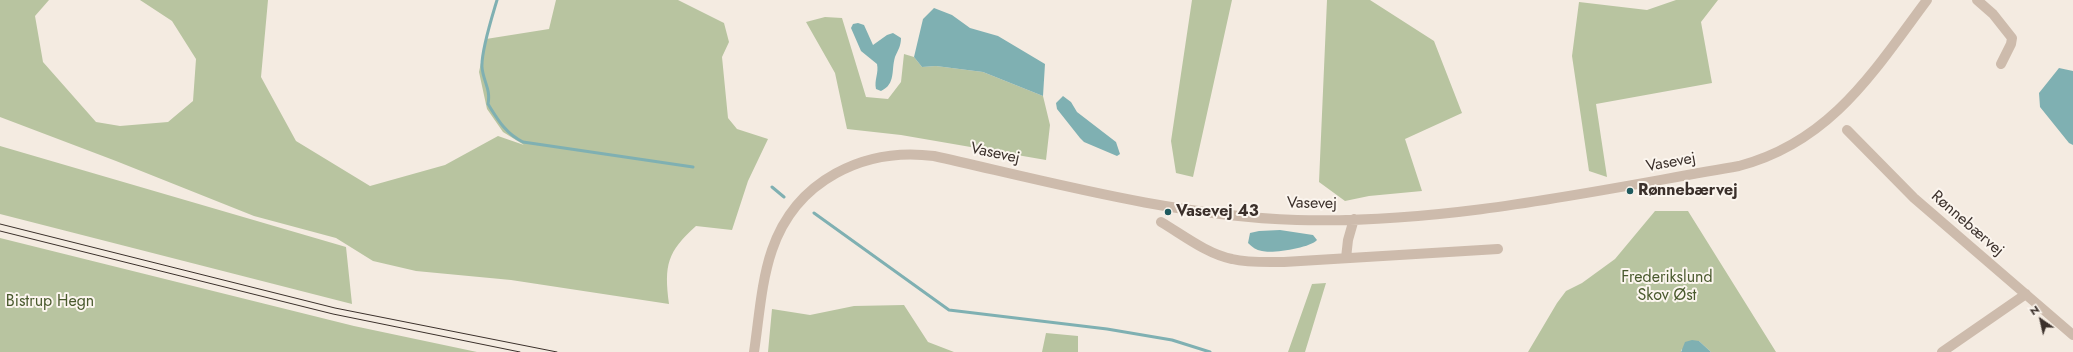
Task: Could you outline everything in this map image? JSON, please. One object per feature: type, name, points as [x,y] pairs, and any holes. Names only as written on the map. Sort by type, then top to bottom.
[{"type":"street","name":"Vasevej","points":[[754,352],[766,271],[772,250],[787,220],[805,198],[822,182],[851,166],[878,157],[900,154],[934,156],[1159,206],[1297,220],[1354,220],[1455,214],[1526,204],[1739,166],[1762,160],[1795,143],[1837,113],[1873,72],[1927,0]]},
{"type":"street","points":[[1977,0],[1993,14],[2012,38],[2012,44],[2002,64]]},
{"type":"street","name":"Rønnebærvej","points":[[1847,130],[1914,198],[2073,335]]},
{"type":"street","name":"Vasevej","points":[[1346,258],[1348,240],[1354,220]]},
{"type":"street","points":[[1160,222],[1214,253],[1231,259],[1253,262],[1284,262],[1498,249]]},
{"type":"street","points":[[1942,352],[2026,294]]},
{"type":"green space","points":[[0,0],[49,0],[35,16],[43,62],[96,122],[120,126],[168,122],[193,101],[196,59],[172,21],[140,0],[268,0],[261,77],[296,141],[370,186],[445,165],[498,136],[524,145],[503,132],[487,109],[479,72],[486,39],[549,29],[556,0],[678,0],[724,23],[729,42],[722,57],[728,118],[737,129],[768,139],[748,181],[732,230],[696,226],[686,235],[673,252],[667,279],[669,304],[511,280],[416,271],[373,261],[336,238],[254,216],[0,117]]},
{"type":"green space","points":[[1192,0],[1232,0],[1193,177],[1176,173],[1171,141]]},
{"type":"green space","points":[[1327,0],[1370,0],[1434,41],[1462,113],[1405,139],[1422,191],[1369,196],[1345,201],[1319,182]]},
{"type":"green space","points":[[1676,0],[1718,0],[1701,22],[1712,83],[1596,104],[1607,177],[1589,171],[1572,56],[1579,2],[1647,10]]},
{"type":"green space","points":[[825,17],[842,18],[866,97],[888,99],[901,82],[904,54],[914,57],[922,67],[936,66],[983,72],[1043,96],[1050,125],[1046,160],[901,135],[847,129],[835,73],[806,22]]},
{"type":"green space","points":[[0,146],[346,247],[352,304],[0,214]]},
{"type":"green space","name":"Frederikslund Skov Øst","points":[[1655,211],[1688,211],[1776,352],[1711,352],[1699,341],[1681,350],[1681,352],[1528,352],[1557,303],[1566,291],[1582,283],[1615,259]]},
{"type":"green space","name":"Bistrup Hegn","points":[[0,238],[354,326],[477,352],[0,352]]},
{"type":"green space","points":[[1326,283],[1305,352],[1288,352],[1312,284]]},
{"type":"green space","points":[[904,305],[928,342],[954,352],[768,352],[772,309],[810,315],[854,306]]},
{"type":"green space","points":[[1046,333],[1078,336],[1078,352],[1042,352]]},
{"type":"water","points":[[934,8],[952,15],[970,28],[998,36],[1045,64],[1043,96],[983,72],[936,66],[922,67],[914,57],[923,19]]},
{"type":"water","points":[[858,23],[864,25],[873,45],[887,35],[893,33],[901,38],[900,46],[895,57],[891,81],[886,88],[881,91],[876,89],[877,64],[861,51],[851,28],[853,24]]},
{"type":"water","points":[[2059,68],[2073,71],[2073,145],[2069,143],[2040,107],[2039,93]]},
{"type":"water","points":[[1063,96],[1071,102],[1077,112],[1116,142],[1120,154],[1117,156],[1084,142],[1080,138],[1057,109],[1056,103]]},
{"type":"water","points":[[1280,230],[1313,235],[1317,240],[1307,246],[1274,252],[1258,250],[1248,243],[1250,233]]},
{"type":"water","points":[[1692,340],[1699,341],[1711,352],[1681,352],[1685,342]]},
{"type":"waterway","points":[[497,0],[485,43],[482,67],[488,89],[488,104],[507,131],[523,142],[693,167]]},
{"type":"waterway","points":[[772,187],[784,197]]},
{"type":"waterway","points":[[814,213],[949,310],[1107,329],[1172,340],[1210,352]]},
{"type":"tram line","points":[[0,224],[335,308],[557,352]]},
{"type":"tram line","points":[[0,231],[333,314],[520,352]]},
{"type":"place","name":"Rønnebærvej","points":[[1630,191]]},
{"type":"place","name":"Vasevej 43","points":[[1168,212]]}]
